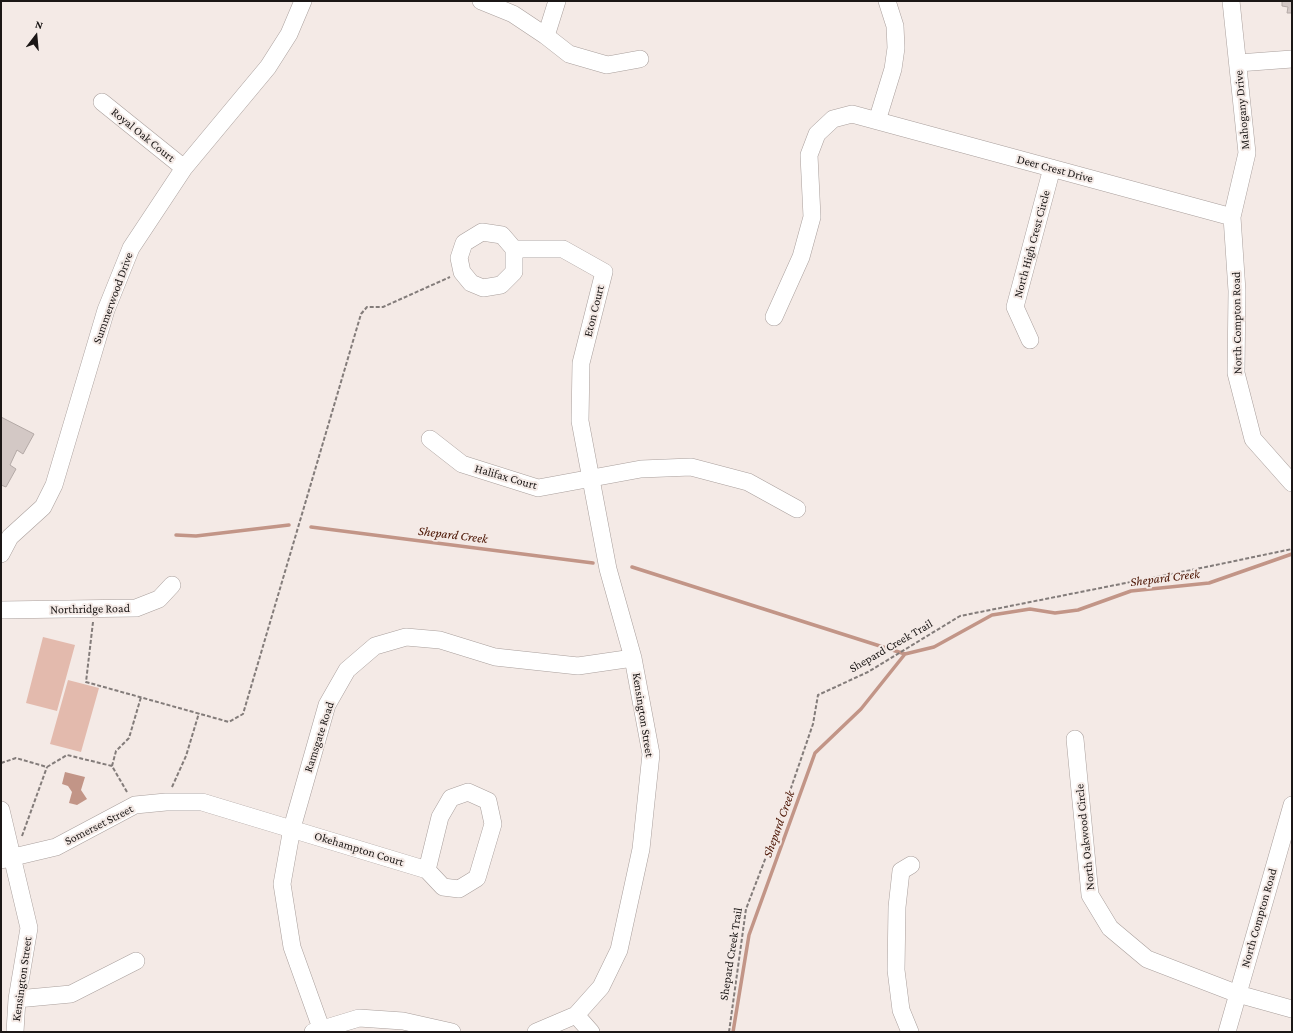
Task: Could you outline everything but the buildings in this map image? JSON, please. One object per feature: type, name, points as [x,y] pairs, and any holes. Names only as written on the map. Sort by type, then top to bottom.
[{"type":"street","name":"Summerwood Drive","points":[[1,554],[10,537],[43,507],[54,485],[106,310],[131,248],[184,168],[268,67],[289,34],[303,1]]},
{"type":"street","points":[[481,1],[513,14],[546,36],[569,54],[608,65],[640,59]]},
{"type":"street","points":[[546,36],[557,1]]},
{"type":"street","points":[[877,121],[893,69],[896,48],[895,26],[887,1]]},
{"type":"street","name":"Mahogany Drive","points":[[1231,1],[1247,153],[1232,217]]},
{"type":"street","points":[[1238,63],[1292,58]]},
{"type":"street","name":"Royal Oak Court","points":[[102,102],[184,168]]},
{"type":"street","name":"Deer Crest Drive","points":[[774,317],[801,257],[812,217],[809,156],[817,134],[833,119],[852,114],[1232,217]]},
{"type":"street","name":"North High Crest Circle","points":[[1030,340],[1015,307],[1052,168]]},
{"type":"street","name":"North Compton Road","points":[[1232,217],[1237,291],[1236,373],[1253,439],[1292,483]]},
{"type":"street","points":[[482,232],[502,235],[514,249],[514,272],[501,285],[483,288],[471,283],[462,272],[459,258],[464,244],[482,232]]},
{"type":"street","name":"Eton Court","points":[[514,249],[563,249],[604,272],[581,363]]},
{"type":"street","name":"Kensington Street","points":[[536,1032],[576,1015],[601,987],[619,950],[641,848],[651,754],[633,658],[608,569],[580,421],[581,363]]},
{"type":"street","name":"Halifax Court","points":[[430,439],[462,464],[538,488],[641,469],[690,467],[748,482],[797,509]]},
{"type":"street","name":"Northridge Road","points":[[1,610],[136,608],[159,599],[172,585]]},
{"type":"street","name":"Ramsgate Road","points":[[317,1030],[292,947],[282,884],[292,828],[327,705],[348,670],[375,646],[406,637],[440,640],[495,657],[578,666],[633,658]]},
{"type":"street","name":"North Oakwood Circle","points":[[1075,739],[1090,895],[1110,928],[1147,959],[1238,994],[1292,1009]]},
{"type":"street","points":[[468,792],[488,801],[493,824],[477,878],[460,889],[443,888],[427,870],[440,817],[451,798],[468,792]]},
{"type":"street","name":"Somerset Street","points":[[7,858],[56,847],[135,805],[166,802],[202,802],[292,828]]},
{"type":"street","name":"North Compton Road","points":[[1227,1032],[1292,805]]},
{"type":"street","name":"Kensington Street","points":[[1,810],[7,858],[29,928],[17,999],[15,1032]]},
{"type":"street","name":"Okehampton Court","points":[[292,828],[427,870]]},
{"type":"street","points":[[910,1032],[901,1010],[896,970],[897,907],[901,871],[911,865]]},
{"type":"street","points":[[17,999],[72,994],[136,961]]},
{"type":"street","points":[[576,1015],[591,1032]]},
{"type":"street","points":[[317,1030],[359,1018],[403,1021],[452,1032]]},
{"type":"path","points":[[94,609],[86,682],[228,722],[243,714],[361,314],[367,307],[383,307],[462,272]]},
{"type":"path","name":"Shepard Creek Trail","points":[[729,1032],[746,909],[778,823],[812,724],[818,695],[868,672],[960,616],[1292,549]]},
{"type":"path","points":[[135,805],[112,766],[116,751],[129,738],[141,697]]},
{"type":"path","points":[[166,802],[186,756],[199,713]]},
{"type":"path","points":[[7,858],[48,766],[66,755],[112,766]]},
{"type":"path","points":[[1,763],[16,758],[48,766]]},
{"type":"shaded area","points":[[43,637],[75,645],[57,711],[26,703]]},
{"type":"shaded area","points":[[68,680],[99,688],[81,752],[50,744]]},
{"type":"shaded area","points":[[65,772],[85,777],[81,790],[87,799],[77,805],[69,803],[72,792],[68,786],[62,784]]},
{"type":"waterway","name":"Shepard Creek","points":[[176,535],[196,536],[289,525]]},
{"type":"waterway","name":"Shepard Creek","points":[[311,527],[593,563]]},
{"type":"waterway","name":"Shepard Creek","points":[[632,567],[905,654],[934,647],[992,615],[1030,609],[1055,613],[1078,610],[1131,591],[1209,583],[1292,554]]},
{"type":"waterway","name":"Shepard Creek","points":[[733,1032],[749,935],[815,753],[861,709],[905,654]]}]
